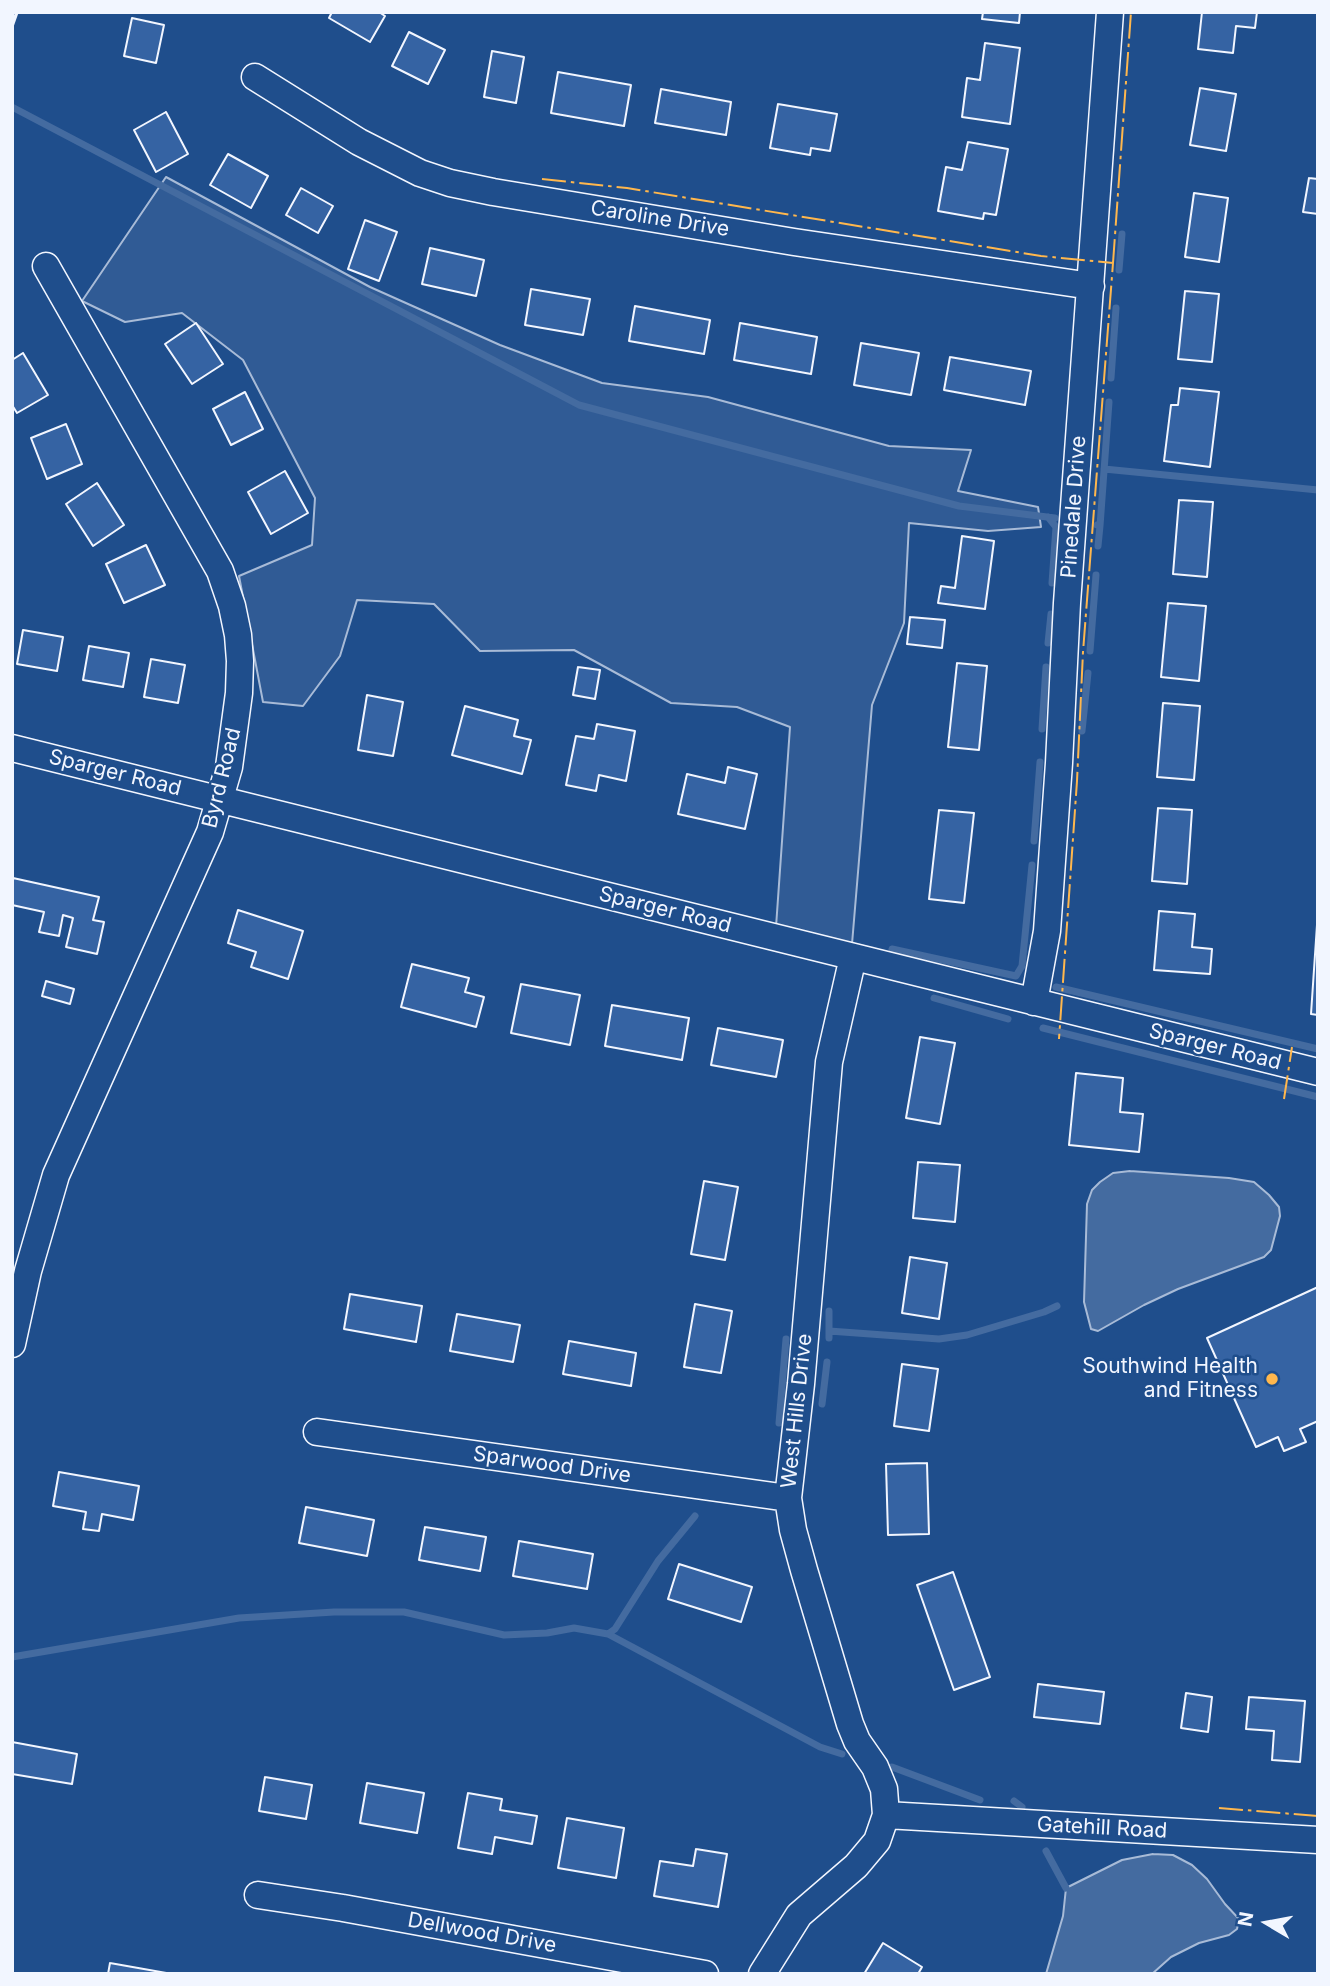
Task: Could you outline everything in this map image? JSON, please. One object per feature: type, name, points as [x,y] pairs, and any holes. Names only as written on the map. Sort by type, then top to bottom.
[{"type":"street","name":"Pinedale Drive","points":[[1034,1002],[1047,930],[1068,592],[1110,12]]},
{"type":"street","name":"Caroline Drive","points":[[255,77],[368,147],[420,173],[450,183],[794,242],[1091,286]]},
{"type":"street","name":"Byrd Road","points":[[12,1344],[28,1271],[56,1175],[210,832],[229,766],[239,693],[240,661],[232,606],[220,571],[46,265]]},
{"type":"street","name":"Sparger Road","points":[[12,748],[1318,1072]]},
{"type":"street","name":"West Hills Drive","points":[[853,957],[829,1062],[801,1384],[788,1498],[800,1557],[850,1724],[857,1741],[880,1778],[884,1789],[886,1815]]},
{"type":"street","name":"Sparwood Drive","points":[[317,1432],[788,1498]]},
{"type":"street","name":"Gatehill Road","points":[[886,1815],[1318,1840]]},
{"type":"street","points":[[762,1974],[799,1915],[856,1866],[877,1841],[886,1815]]},
{"type":"street","name":"Dellwood Drive","points":[[258,1895],[705,1974]]},
{"type":"shaded area","points":[[166,177],[370,287],[500,345],[602,383],[708,397],[889,446],[971,450],[958,491],[1038,507],[1041,527],[988,531],[909,523],[904,623],[872,705],[852,944],[776,927],[790,727],[737,707],[671,703],[574,650],[480,651],[434,604],[357,600],[340,656],[303,706],[263,702],[239,576],[312,545],[315,498],[243,360],[182,313],[125,322],[82,301]]},
{"type":"shaded area","points":[[1130,1171],[1254,1182],[1279,1207],[1280,1216],[1271,1250],[1264,1257],[1178,1289],[1098,1331],[1091,1329],[1084,1302],[1087,1204],[1092,1190],[1100,1182],[1113,1173]]},
{"type":"shaded area","points":[[1153,1854],[1173,1855],[1192,1865],[1207,1879],[1239,1919],[1237,1929],[1229,1935],[1199,1943],[1171,1957],[1152,1974],[1046,1974],[1063,1916],[1066,1888],[1122,1860]]},
{"type":"building","points":[[332,12],[379,12],[385,16],[370,42],[329,18]]},
{"type":"building","points":[[983,12],[1020,12],[1019,23],[982,19]]},
{"type":"building","points":[[1202,12],[1257,12],[1255,28],[1236,26],[1233,53],[1198,49]]},
{"type":"building","points":[[132,18],[164,25],[156,63],[124,56]]},
{"type":"building","points":[[409,32],[445,50],[428,84],[392,66]]},
{"type":"building","points":[[985,43],[1020,48],[1010,124],[962,117],[967,78],[980,80]]},
{"type":"building","points":[[492,51],[524,57],[516,103],[484,97]]},
{"type":"building","points":[[558,72],[631,85],[624,126],[551,113]]},
{"type":"building","points":[[1200,88],[1236,94],[1226,151],[1190,145]]},
{"type":"building","points":[[661,89],[731,102],[726,135],[655,123]]},
{"type":"building","points":[[778,104],[837,114],[830,151],[811,148],[810,155],[770,148]]},
{"type":"building","points":[[166,112],[188,154],[156,172],[134,130]]},
{"type":"building","points":[[968,142],[1008,149],[996,215],[984,213],[983,219],[938,211],[946,167],[962,170]]},
{"type":"building","points":[[228,154],[268,176],[251,208],[210,185]]},
{"type":"building","points":[[1309,178],[1318,179],[1318,214],[1303,212]]},
{"type":"building","points":[[301,188],[333,206],[318,233],[286,215]]},
{"type":"building","points":[[1194,193],[1228,198],[1219,262],[1185,257]]},
{"type":"building","points":[[365,220],[397,232],[379,281],[348,269]]},
{"type":"building","points":[[430,248],[484,260],[476,296],[422,284]]},
{"type":"building","points":[[531,289],[590,299],[583,335],[525,325]]},
{"type":"building","points":[[1185,291],[1219,294],[1212,362],[1178,359]]},
{"type":"building","points":[[635,306],[710,320],[704,354],[629,341]]},
{"type":"building","points":[[196,323],[223,364],[192,384],[165,344]]},
{"type":"building","points":[[740,323],[817,337],[811,374],[734,360]]},
{"type":"building","points":[[861,343],[919,353],[911,395],[854,385]]},
{"type":"building","points":[[23,353],[48,395],[17,413],[12,405],[12,360]]},
{"type":"building","points":[[950,357],[1031,371],[1025,405],[944,390]]},
{"type":"building","points":[[1180,388],[1219,392],[1210,467],[1164,461],[1171,405],[1178,405]]},
{"type":"building","points":[[245,392],[263,429],[231,445],[213,409]]},
{"type":"building","points":[[66,424],[82,464],[47,479],[31,438]]},
{"type":"building","points":[[285,471],[308,513],[271,534],[248,492]]},
{"type":"building","points":[[97,483],[124,525],[93,546],[66,504]]},
{"type":"building","points":[[1179,500],[1213,502],[1207,577],[1173,574]]},
{"type":"building","points":[[962,536],[994,541],[985,609],[938,603],[941,586],[955,588]]},
{"type":"building","points":[[146,545],[165,585],[124,603],[106,564]]},
{"type":"building","points":[[1168,603],[1206,606],[1199,681],[1161,677]]},
{"type":"building","points":[[910,617],[945,620],[942,648],[907,644]]},
{"type":"building","points":[[23,630],[63,637],[57,671],[17,664]]},
{"type":"building","points":[[89,646],[129,653],[123,687],[83,680]]},
{"type":"building","points":[[151,659],[185,665],[178,703],[144,697]]},
{"type":"building","points":[[957,663],[987,666],[979,750],[948,747]]},
{"type":"building","points":[[578,667],[600,670],[595,699],[573,695]]},
{"type":"building","points":[[367,695],[403,702],[393,756],[358,750]]},
{"type":"building","points":[[1163,703],[1200,706],[1194,780],[1157,777]]},
{"type":"building","points":[[465,706],[518,720],[514,736],[531,740],[522,774],[452,755]]},
{"type":"building","points":[[597,724],[635,731],[626,781],[599,775],[596,791],[566,785],[576,736],[594,739]]},
{"type":"building","points":[[728,767],[757,774],[745,829],[678,814],[687,774],[725,783]]},
{"type":"building","points":[[1158,808],[1192,810],[1187,884],[1152,881]]},
{"type":"building","points":[[939,810],[974,813],[964,903],[929,899]]},
{"type":"building","points":[[13,878],[99,897],[93,920],[104,922],[97,954],[66,947],[73,918],[63,915],[59,936],[39,932],[44,912],[12,905]]},
{"type":"building","points":[[238,910],[303,931],[288,979],[251,967],[256,952],[228,943]]},
{"type":"building","points":[[1318,910],[1318,1015],[1311,1014]]},
{"type":"building","points":[[1159,911],[1195,914],[1192,947],[1212,949],[1210,974],[1154,970]]},
{"type":"building","points":[[412,964],[469,978],[465,992],[484,997],[476,1027],[401,1007]]},
{"type":"building","points":[[46,981],[74,989],[70,1004],[42,996]]},
{"type":"building","points":[[521,984],[580,995],[570,1045],[511,1033]]},
{"type":"building","points":[[612,1005],[689,1018],[682,1060],[605,1046]]},
{"type":"building","points":[[718,1028],[783,1040],[776,1077],[711,1065]]},
{"type":"building","points":[[920,1037],[955,1043],[940,1124],[906,1118]]},
{"type":"building","points":[[1076,1073],[1123,1078],[1120,1112],[1143,1114],[1139,1152],[1069,1145]]},
{"type":"building","points":[[918,1162],[960,1165],[955,1222],[913,1218]]},
{"type":"building","points":[[704,1181],[738,1187],[725,1260],[691,1254]]},
{"type":"building","points":[[910,1257],[947,1263],[939,1319],[902,1313]]},
{"type":"building","name":"Southwind Health and Fitness","points":[[1318,1287],[1318,1421],[1300,1429],[1306,1442],[1284,1451],[1278,1437],[1256,1447],[1207,1338]]},
{"type":"building","points":[[350,1294],[422,1306],[416,1342],[344,1329]]},
{"type":"building","points":[[695,1304],[732,1311],[721,1373],[684,1367]]},
{"type":"building","points":[[457,1314],[520,1325],[513,1362],[450,1351]]},
{"type":"building","points":[[569,1341],[636,1353],[631,1386],[563,1374]]},
{"type":"building","points":[[902,1364],[938,1369],[929,1431],[894,1426]]},
{"type":"building","points":[[927,1463],[929,1534],[888,1535],[886,1464]]},
{"type":"building","points":[[59,1472],[139,1486],[133,1520],[102,1514],[99,1531],[83,1529],[86,1512],[53,1506]]},
{"type":"building","points":[[306,1507],[374,1520],[367,1556],[299,1543]]},
{"type":"building","points":[[425,1527],[486,1537],[480,1571],[419,1560]]},
{"type":"building","points":[[519,1541],[593,1554],[587,1589],[513,1576]]},
{"type":"building","points":[[679,1564],[752,1587],[741,1622],[668,1599]]},
{"type":"building","points":[[953,1572],[990,1677],[954,1690],[917,1585]]},
{"type":"building","points":[[1038,1684],[1104,1692],[1100,1724],[1034,1717]]},
{"type":"building","points":[[1186,1693],[1212,1697],[1208,1732],[1181,1728]]},
{"type":"building","points":[[1249,1697],[1305,1701],[1300,1762],[1272,1760],[1274,1731],[1246,1729]]},
{"type":"building","points":[[12,1742],[77,1754],[72,1784],[12,1774]]},
{"type":"building","points":[[265,1777],[312,1785],[306,1819],[259,1811]]},
{"type":"building","points":[[367,1783],[424,1793],[417,1833],[360,1823]]},
{"type":"building","points":[[468,1793],[502,1799],[500,1810],[537,1816],[532,1844],[495,1837],[492,1854],[458,1848]]},
{"type":"building","points":[[567,1818],[624,1828],[616,1878],[558,1868]]},
{"type":"building","points":[[696,1849],[727,1854],[718,1907],[654,1896],[660,1861],[693,1866]]},
{"type":"building","points":[[883,1943],[922,1967],[918,1974],[864,1974]]},
{"type":"building","points":[[110,1963],[172,1974],[108,1974]]},
{"type":"waterway","points":[[12,107],[579,405],[959,506],[1055,518]]},
{"type":"waterway","points":[[1119,270],[1122,234]]},
{"type":"waterway","points":[[1111,378],[1116,308]]},
{"type":"waterway","points":[[1097,525],[1100,526],[1109,402]]},
{"type":"waterway","points":[[1104,469],[1318,490]]},
{"type":"waterway","points":[[1048,517],[1056,527],[1052,583]]},
{"type":"waterway","points":[[1098,546],[1100,526]]},
{"type":"waterway","points":[[1090,651],[1096,575]]},
{"type":"waterway","points":[[1048,643],[1051,614]]},
{"type":"waterway","points":[[1042,729],[1046,667]]},
{"type":"waterway","points":[[1082,731],[1088,673]]},
{"type":"waterway","points":[[1034,841],[1040,762]]},
{"type":"waterway","points":[[892,949],[1016,976],[1022,966],[1032,865]]},
{"type":"waterway","points":[[1056,987],[1318,1049]]},
{"type":"waterway","points":[[934,998],[1008,1019]]},
{"type":"waterway","points":[[1043,1028],[1318,1097]]},
{"type":"waterway","points":[[829,1331],[939,1339],[967,1335],[1057,1306]]},
{"type":"waterway","points":[[829,1311],[829,1338]]},
{"type":"waterway","points":[[779,1423],[786,1339]]},
{"type":"waterway","points":[[822,1404],[827,1362]]},
{"type":"waterway","points":[[608,1634],[615,1629],[658,1561],[695,1516]]},
{"type":"waterway","points":[[12,1657],[239,1618],[334,1612],[404,1612],[504,1635],[547,1633],[574,1628],[608,1634],[820,1747],[842,1754]]},
{"type":"waterway","points":[[892,1767],[980,1800]]},
{"type":"waterway","points":[[1014,1801],[1022,1807]]},
{"type":"waterway","points":[[1046,1851],[1066,1888]]},
{"type":"wall","points":[[12,26],[17,12]]},
{"type":"power","points":[[1113,263],[1131,12]]},
{"type":"power","points":[[542,179],[627,188],[1041,256],[1113,263],[1083,652],[1059,1039]]},
{"type":"power","points":[[1284,1099],[1292,1047]]},
{"type":"power","points":[[1219,1808],[1318,1816]]},
{"type":"place","name":"Southwind Health and Fitness","points":[[1272,1379]]}]
